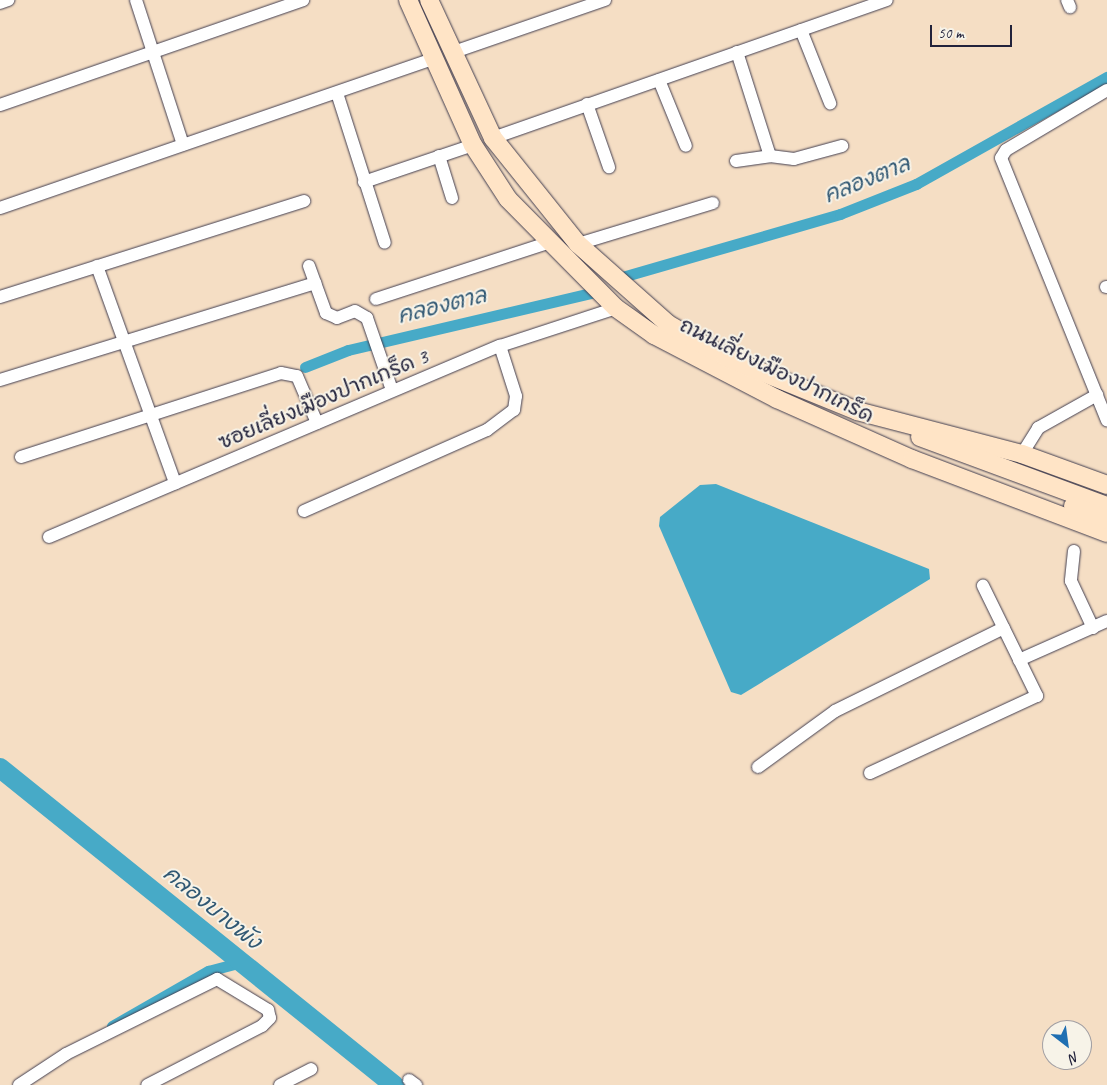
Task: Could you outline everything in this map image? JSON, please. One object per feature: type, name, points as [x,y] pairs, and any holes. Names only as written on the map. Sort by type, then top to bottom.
[{"type":"main road","name":"ถนนเลี่ยงเมืองปากเกร็ด","points":[[408,0],[473,145],[508,198],[547,243],[616,308],[719,372],[858,435],[1107,533]]},
{"type":"main road","name":"ถนนเลี่ยงเมืองปากเกร็ด","points":[[429,0],[451,53],[493,138],[578,244],[668,324],[734,361],[857,411],[1022,454],[1107,485]]},
{"type":"main road","points":[[857,411],[1089,506],[1107,520]]},
{"type":"main road","points":[[858,435],[1089,506],[1107,506]]},
{"type":"street","points":[[0,3],[8,0]]},
{"type":"street","points":[[136,0],[183,145]]},
{"type":"street","points":[[0,105],[303,0]]},
{"type":"street","points":[[451,53],[605,0]]},
{"type":"street","points":[[493,138],[887,0]]},
{"type":"street","points":[[802,30],[830,103]]},
{"type":"street","points":[[737,52],[770,156]]},
{"type":"street","points":[[0,208],[433,59]]},
{"type":"street","points":[[659,80],[686,146]]},
{"type":"street","points":[[1107,90],[1006,150],[1001,158],[1107,420]]},
{"type":"street","points":[[337,93],[385,243]]},
{"type":"street","points":[[587,104],[609,167]]},
{"type":"street","points":[[364,182],[473,145]]},
{"type":"street","points":[[736,161],[770,156],[794,159],[842,146]]},
{"type":"street","points":[[439,156],[452,198]]},
{"type":"street","points":[[0,298],[304,201]]},
{"type":"street","points":[[578,244],[713,203]]},
{"type":"street","points":[[376,299],[547,243]]},
{"type":"street","points":[[97,266],[175,483]]},
{"type":"street","points":[[309,266],[330,316],[355,311],[367,318],[392,390]]},
{"type":"street","points":[[0,380],[315,283]]},
{"type":"street","name":"ซอยเลี่ยงเมืองปากเกร็ด 3","points":[[50,537],[392,390],[500,346],[616,308]]},
{"type":"street","points":[[304,511],[487,430],[514,410],[516,396],[500,346]]},
{"type":"street","points":[[21,457],[151,414],[290,373],[297,376],[317,423]]},
{"type":"street","points":[[1022,454],[1038,428],[1097,396]]},
{"type":"street","points":[[1074,551],[1071,581],[1093,628]]},
{"type":"street","points":[[870,774],[1034,699],[1037,692],[1019,660],[983,586]]},
{"type":"street","points":[[1019,660],[1107,621]]},
{"type":"street","points":[[758,767],[835,711],[1004,628]]},
{"type":"street","points":[[18,1085],[66,1054],[217,979],[268,1010],[270,1018],[262,1026],[147,1085]]},
{"type":"street","points":[[280,1085],[311,1069]]},
{"type":"water","points":[[716,484],[929,569],[930,579],[741,695],[731,692],[659,526],[660,517],[700,485]]},
{"type":"waterway","name":"คลองตาล","points":[[622,277],[840,214],[916,184],[1107,77]]},
{"type":"waterway","name":"คลองตาล","points":[[305,367],[348,350],[591,293]]},
{"type":"waterway","name":"คลองบางพัง","points":[[0,768],[394,1085]]},
{"type":"waterway","points":[[112,1026],[208,971],[242,962]]}]
